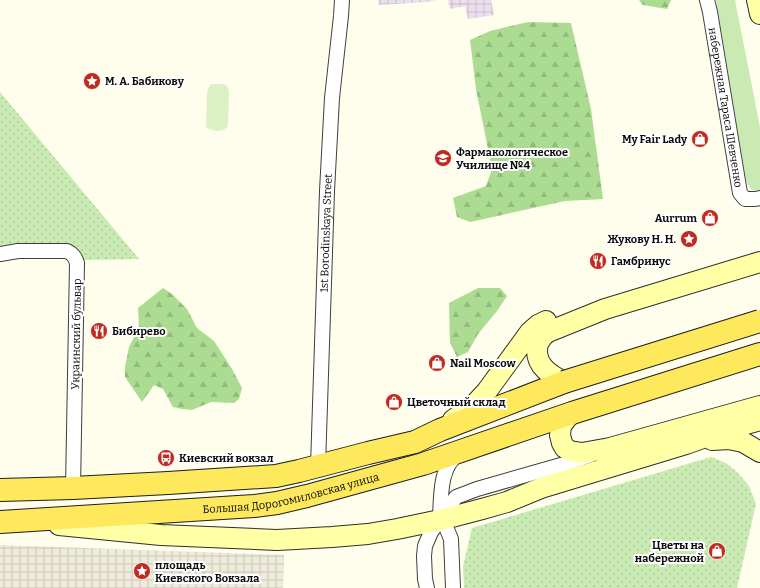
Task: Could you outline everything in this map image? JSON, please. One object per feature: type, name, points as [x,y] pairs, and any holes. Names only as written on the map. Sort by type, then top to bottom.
[{"type":"main road","points":[[757,0],[760,14]]},
{"type":"main road","points":[[564,382],[551,375],[540,364],[537,355],[537,346],[540,339],[548,332],[605,309],[760,262]]},
{"type":"main road","points":[[415,442],[458,417],[474,405],[487,391],[530,332],[538,325],[548,320],[605,309]]},
{"type":"main road","name":"Большая Дорогомиловская улица","points":[[0,490],[73,488],[276,476],[415,442],[440,430],[564,382],[760,321]]},
{"type":"main road","name":"Большая Дорогомиловская улица","points":[[7,522],[254,506],[276,503],[424,464],[572,413],[760,354]]},
{"type":"main road","points":[[572,413],[561,426],[560,435],[565,448],[570,452],[582,453],[610,448],[760,406]]},
{"type":"main road","points":[[7,522],[161,535],[277,540],[368,534],[440,520],[507,502],[541,488],[760,420]]},
{"type":"main road","points":[[686,444],[729,439],[743,442],[760,452]]},
{"type":"street","name":"1st Borodinskaya Street","points":[[318,466],[327,192],[332,98],[342,0]]},
{"type":"street","name":"набережная Тараса Шевченко","points":[[707,0],[740,193],[745,199],[760,198]]},
{"type":"street","name":"Украинский бульвар","points":[[0,254],[18,251],[67,251],[75,257],[77,263],[73,488]]},
{"type":"street","points":[[453,588],[451,539],[446,527],[440,520],[442,484],[449,463],[456,456],[471,448]]},
{"type":"street","points":[[427,588],[424,556],[425,546],[431,532],[456,497],[477,489],[568,463],[610,448]]},
{"type":"shaded area","points":[[378,0],[436,0],[427,2],[379,5]]},
{"type":"shaded area","points":[[448,0],[491,0],[494,15],[468,19],[465,6],[450,9]]},
{"type":"shaded area","name":"площадь Киевского Вокзала","points":[[0,545],[284,555],[283,588],[0,588]]},
{"type":"green space","points":[[639,0],[671,0],[667,9],[643,5]]},
{"type":"green space","points":[[716,0],[735,0],[760,127],[760,190],[753,190],[746,181]]},
{"type":"green space","points":[[528,22],[571,23],[591,109],[603,199],[565,201],[470,222],[457,217],[453,198],[486,186],[492,169],[476,89],[470,40],[490,31]]},
{"type":"green space","points":[[212,84],[224,84],[227,86],[229,91],[228,125],[226,128],[218,131],[206,127],[207,91]]},
{"type":"green space","points":[[0,92],[139,259],[84,260],[70,245],[0,247]]},
{"type":"green space","points":[[163,288],[172,294],[187,309],[197,328],[214,341],[232,369],[242,388],[239,399],[234,403],[211,402],[192,410],[173,407],[163,389],[154,385],[142,402],[125,377],[125,367],[129,347],[139,327],[138,308]]},
{"type":"green space","points":[[478,288],[500,288],[507,296],[478,334],[468,352],[457,357],[450,343],[449,303]]},
{"type":"green space","points":[[711,457],[726,463],[737,472],[749,486],[756,504],[737,588],[464,588],[463,566],[472,528]]},
{"type":"place","name":"М. А. Бабикову","points":[[92,81]]},
{"type":"place","name":"My Fair Lady","points":[[700,139]]},
{"type":"place","name":"Фармакологическое Училище №4","points":[[443,158]]},
{"type":"place","name":"Aurrum","points":[[710,218]]},
{"type":"place","name":"Жукову Н. Н.","points":[[689,239]]},
{"type":"place","name":"Гамбринус","points":[[598,261]]},
{"type":"place","name":"Бибирево","points":[[99,331]]},
{"type":"place","name":"Nail Moscow","points":[[437,363]]},
{"type":"place","name":"Цветочный склад","points":[[394,402]]},
{"type":"place","name":"Киевский вокзал","points":[[166,458]]},
{"type":"place","name":"Цветы на набережной","points":[[717,551]]},
{"type":"place","name":"площадь Киевского Вокзала","points":[[142,571]]}]
